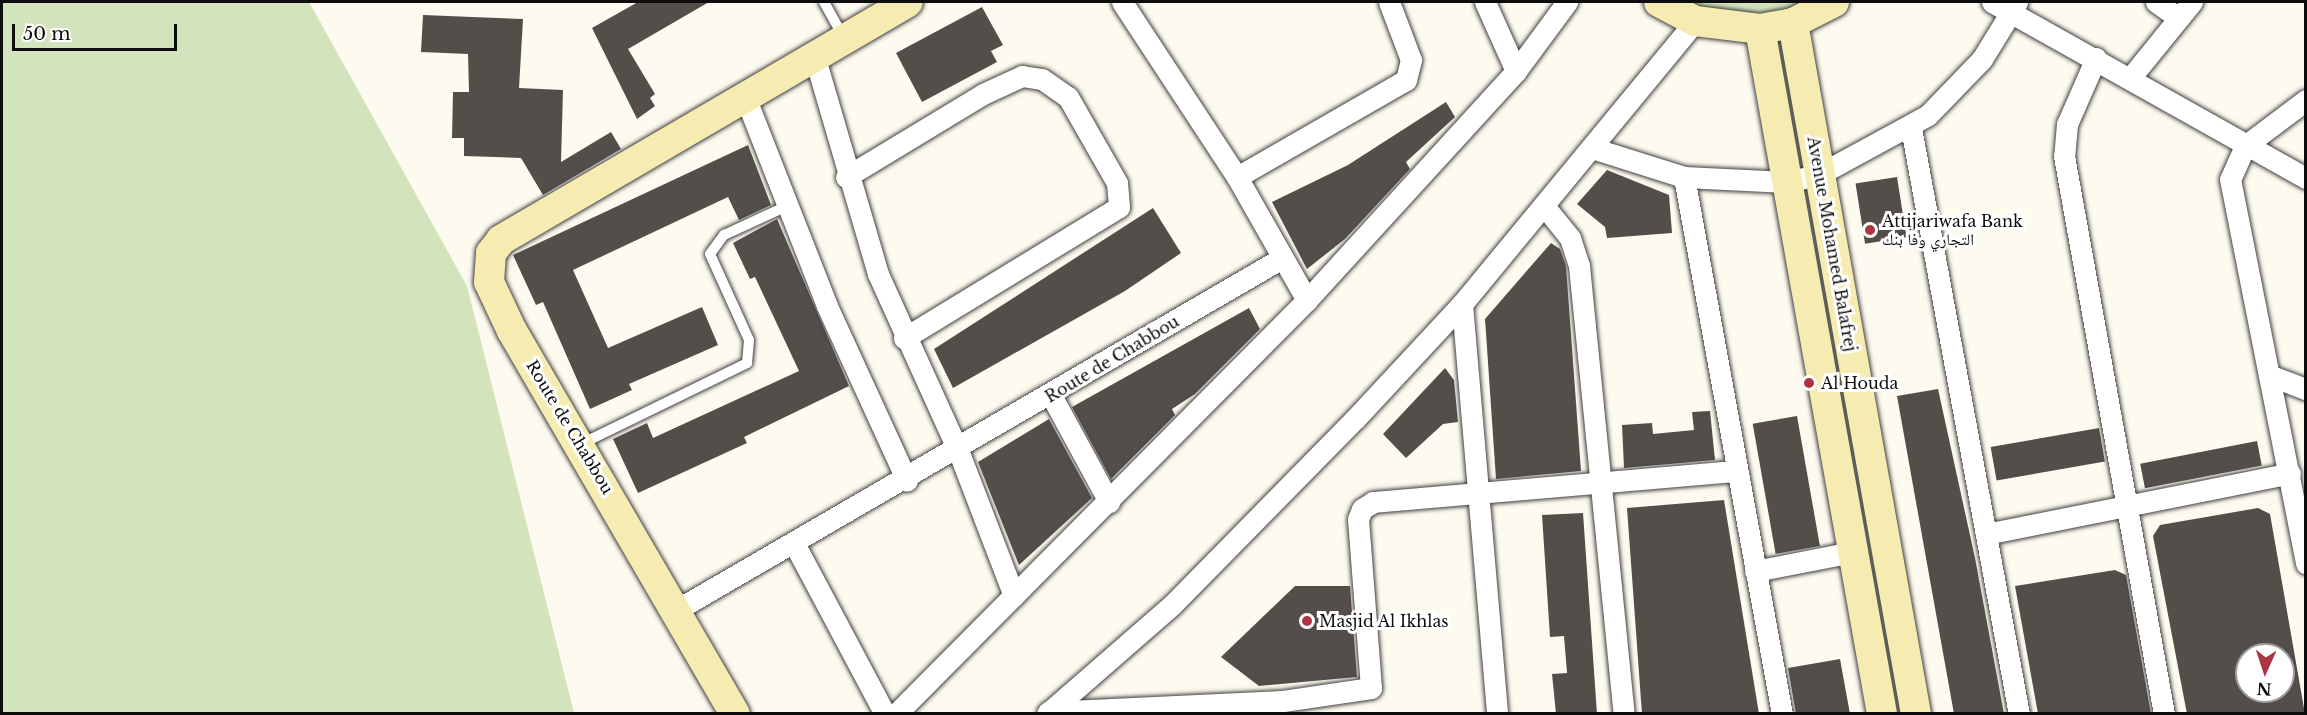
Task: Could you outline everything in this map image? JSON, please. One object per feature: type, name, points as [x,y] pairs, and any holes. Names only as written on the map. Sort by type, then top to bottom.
[{"type":"street","points":[[907,481],[787,206],[744,94],[908,2]]},
{"type":"street","points":[[1122,2],[1236,177],[1307,300]]},
{"type":"street","points":[[1236,177],[1406,80],[1411,60],[1389,2]]},
{"type":"street","points":[[1485,2],[1516,71]]},
{"type":"street","points":[[896,714],[1307,300],[1516,71],[1568,2]]},
{"type":"street","points":[[1659,2],[1695,21],[1760,29],[1793,23],[1834,2]]},
{"type":"street","points":[[1992,2],[2014,7],[2245,146],[2306,178]]},
{"type":"street","points":[[2131,77],[2185,10],[2156,2]]},
{"type":"street","points":[[1592,148],[1684,177],[1787,182],[1818,176],[1911,128],[1974,68],[2014,7]]},
{"type":"street","points":[[1047,713],[1172,605],[1462,304],[1545,207],[1695,21]]},
{"type":"street","name":"Avenue Mohamed Balafrej","points":[[1793,23],[1818,176],[1916,714]]},
{"type":"street","name":"Avenue Mohamed Balafrej","points":[[1760,29],[1882,714]]},
{"type":"street","points":[[814,55],[846,177],[904,338],[958,450],[1014,596]]},
{"type":"street","points":[[2096,58],[2067,124],[2064,156],[2164,714]]},
{"type":"street","points":[[846,177],[983,93],[1022,76],[1042,79],[1068,96],[1117,183],[1119,207],[904,338]]},
{"type":"street","name":"Route de Chabbou","points":[[735,714],[678,609],[580,444],[489,282],[491,253],[501,240],[744,94]]},
{"type":"street","points":[[2306,100],[2245,146],[2235,159],[2232,196],[2290,473],[2306,564]]},
{"type":"street","points":[[1911,128],[2019,714]]},
{"type":"street","points":[[1684,177],[1782,714]]},
{"type":"street","points":[[1545,207],[1570,238],[1579,266],[1598,483],[1624,714]]},
{"type":"street","name":"Route de Chabbou","points":[[678,609],[907,481],[1282,258]]},
{"type":"street","points":[[1462,304],[1497,714]]},
{"type":"street","points":[[2269,375],[2306,389]]},
{"type":"street","points":[[1051,395],[1109,502]]},
{"type":"street","points":[[1047,713],[1284,707],[1362,692],[1374,683],[1362,508],[1373,502],[1479,495],[1736,471]]},
{"type":"street","points":[[1986,534],[2127,501],[2290,473]]},
{"type":"street","points":[[795,545],[885,714]]},
{"type":"street","points":[[1755,571],[1853,552]]},
{"type":"lane","points":[[824,2],[844,38]]},
{"type":"lane","points":[[580,444],[747,363],[749,340],[710,254],[724,235],[787,206]]},
{"type":"green space","points":[[2,2],[309,2],[467,286],[574,713],[2,713]]},
{"type":"green space","points":[[1682,2],[1813,2],[1754,23]]},
{"type":"building","points":[[638,2],[709,2],[628,49],[655,94],[650,98],[655,106],[637,119],[592,28]]},
{"type":"building","points":[[982,7],[1003,45],[991,51],[997,62],[922,102],[896,53]]},
{"type":"building","points":[[423,15],[523,19],[519,88],[563,90],[561,162],[611,132],[621,149],[543,195],[521,158],[464,156],[464,138],[452,138],[453,92],[469,92],[468,54],[421,52]]},
{"type":"building","points":[[1446,102],[1455,117],[1406,162],[1410,169],[1345,239],[1307,269],[1272,202],[1348,165]]},
{"type":"building","points":[[748,145],[771,205],[739,220],[728,197],[573,270],[608,348],[702,307],[718,345],[629,384],[632,390],[590,409],[543,302],[536,305],[513,255]]},
{"type":"building","points":[[1607,170],[1669,195],[1672,233],[1607,238],[1605,227],[1577,204]]},
{"type":"building","points":[[1897,177],[1907,237],[1865,244],[1856,184]]},
{"type":"building","points":[[1153,208],[1181,253],[1125,291],[953,388],[934,349]]},
{"type":"building","points":[[777,219],[849,386],[744,437],[747,443],[638,493],[613,439],[647,423],[653,438],[799,371],[755,277],[750,279],[733,243]]},
{"type":"building","points":[[1551,243],[1560,249],[1566,266],[1581,471],[1496,479],[1485,319]]},
{"type":"building","points":[[1249,308],[1260,329],[1195,394],[1172,409],[1175,415],[1111,479],[1072,407]]},
{"type":"building","points":[[1445,368],[1454,380],[1458,422],[1443,424],[1406,458],[1383,434]]},
{"type":"building","points":[[1938,389],[1975,558],[2004,714],[1954,714],[1897,396]]},
{"type":"building","points":[[1710,411],[1715,460],[1624,468],[1622,425],[1652,423],[1653,434],[1694,430],[1692,412]]},
{"type":"building","points":[[1797,416],[1820,546],[1776,554],[1753,424]]},
{"type":"building","points":[[1049,419],[1092,498],[1019,565],[978,462]]},
{"type":"building","points":[[2099,428],[2105,461],[1997,481],[1991,447]]},
{"type":"building","points":[[2257,441],[2262,466],[2145,488],[2140,464]]},
{"type":"building","points":[[1724,500],[1759,714],[1642,714],[1627,508]]},
{"type":"building","points":[[2258,508],[2270,514],[2293,643],[2235,643],[2235,703],[2295,703],[2295,657],[2305,714],[2187,714],[2153,536],[2160,525]]},
{"type":"building","points":[[1583,513],[1597,714],[1556,714],[1552,674],[1567,673],[1564,636],[1550,637],[1542,515]]},
{"type":"building","points":[[2115,570],[2126,575],[2151,714],[2038,714],[2015,586]]},
{"type":"building","name":"Masjid Al Ikhlas","points":[[1295,586],[1350,586],[1357,677],[1259,686],[1221,657]]},
{"type":"building","points":[[1840,659],[1850,714],[1796,714],[1788,668]]},
{"type":"place","name":"Attijariwafa Bank التجاري وفا بنك","points":[[1870,230]]},
{"type":"place","name":"Al Houda","points":[[1809,383]]},
{"type":"place","name":"Masjid Al Ikhlas","points":[[1307,621]]}]
